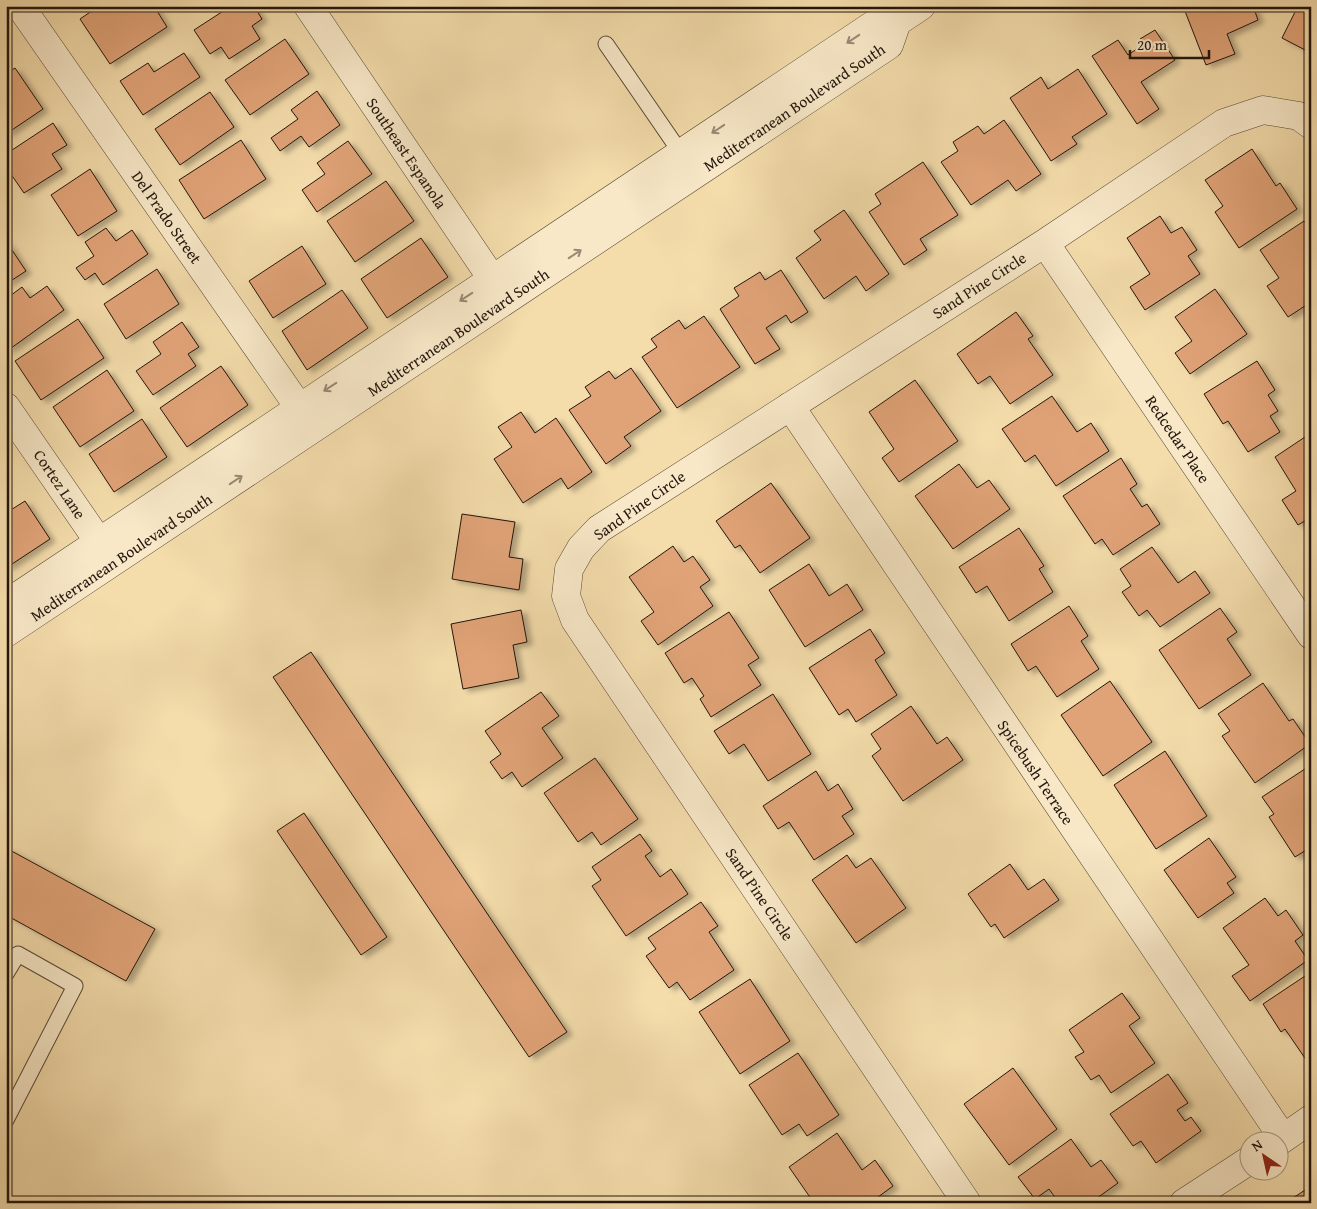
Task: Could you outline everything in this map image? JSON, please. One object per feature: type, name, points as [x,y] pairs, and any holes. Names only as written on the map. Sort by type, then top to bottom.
[{"type":"street","name":"Del Prado Street","points":[[20,6],[307,418]]},
{"type":"street","name":"Southeast Espanola","points":[[308,6],[499,290]]},
{"type":"street","name":"Mediterranean Boulevard South","points":[[6,633],[106,552],[688,164],[873,25],[892,14],[921,6]]},
{"type":"street","name":"Sand Pine Circle","points":[[967,1203],[576,620],[566,596],[569,569],[581,548],[599,529],[1045,243],[1224,123],[1263,110],[1299,116],[1311,125]]},
{"type":"street","name":"Redcedar Place","points":[[1045,243],[1311,635]]},
{"type":"street","name":"Spicebush Terrace","points":[[790,406],[1275,1132]]},
{"type":"street","name":"Cortez Lane","points":[[6,407],[106,552]]},
{"type":"street","name":"Mediterranean Boulevard South","points":[[6,604],[106,552]]},
{"type":"street","points":[[1290,1133],[1311,1119]]},
{"type":"street","points":[[1184,1203],[1240,1167]]},
{"type":"lane","points":[[606,44],[688,164]]},
{"type":"lane","points":[[6,974],[18,954],[75,986],[6,1120]]},
{"type":"building","points":[[99,6],[154,6],[167,27],[110,64],[80,19]]},
{"type":"building","points":[[231,6],[254,6],[262,19],[252,26],[260,39],[229,59],[221,47],[210,54],[194,30]]},
{"type":"building","points":[[1183,6],[1253,6],[1258,20],[1227,34],[1235,54],[1206,65]]},
{"type":"building","points":[[1298,6],[1311,6],[1311,53],[1282,38]]},
{"type":"building","points":[[1155,30],[1175,60],[1141,82],[1159,109],[1137,124],[1092,56],[1118,40],[1128,55],[1144,44],[1140,39]]},
{"type":"building","points":[[285,39],[309,74],[250,115],[225,80]]},
{"type":"building","points":[[184,53],[200,77],[143,115],[120,81],[148,63],[154,72]]},
{"type":"building","points":[[15,68],[43,109],[6,134],[6,74]]},
{"type":"building","points":[[1078,69],[1107,114],[1072,137],[1077,144],[1051,161],[1010,98],[1041,77],[1048,89]]},
{"type":"building","points":[[317,91],[340,125],[309,147],[301,136],[280,151],[271,138],[298,119],[291,110]]},
{"type":"building","points":[[210,92],[234,127],[180,165],[155,129]]},
{"type":"building","points":[[1004,120],[1041,174],[1016,191],[1008,180],[971,205],[941,162],[958,151],[953,142],[978,126],[984,134]]},
{"type":"building","points":[[53,123],[67,145],[52,154],[62,169],[24,193],[6,167],[6,154]]},
{"type":"building","points":[[241,140],[266,179],[204,219],[179,180]]},
{"type":"building","points":[[348,141],[372,174],[317,212],[302,190],[325,174],[317,163]]},
{"type":"building","points":[[1252,149],[1276,186],[1280,183],[1297,209],[1239,248],[1215,212],[1223,206],[1205,180]]},
{"type":"building","points":[[923,162],[958,215],[920,239],[927,250],[904,265],[869,212],[881,204],[875,194]]},
{"type":"building","points":[[90,169],[117,211],[78,236],[51,195]]},
{"type":"building","points":[[386,181],[414,221],[355,262],[327,221]]},
{"type":"building","points":[[844,210],[889,274],[866,291],[856,276],[824,299],[796,258],[821,240],[814,231]]},
{"type":"building","points":[[1160,216],[1171,233],[1182,227],[1197,250],[1188,256],[1200,274],[1145,310],[1130,287],[1150,274],[1127,238]]},
{"type":"building","points":[[1304,221],[1311,232],[1311,302],[1288,317],[1267,286],[1279,278],[1260,250]]},
{"type":"building","points":[[106,228],[116,241],[132,230],[148,254],[103,285],[95,273],[85,280],[76,268],[94,256],[85,242]]},
{"type":"building","points":[[421,238],[448,277],[387,318],[361,279]]},
{"type":"building","points":[[6,241],[26,271],[6,284]]},
{"type":"building","points":[[302,246],[326,284],[273,318],[249,281]]},
{"type":"building","points":[[157,269],[179,304],[126,339],[104,304]]},
{"type":"building","points":[[781,270],[808,312],[791,323],[786,315],[766,328],[780,349],[755,364],[720,309],[739,296],[734,288],[760,272],[765,280]]},
{"type":"building","points":[[47,286],[64,310],[7,351],[6,299],[22,287],[30,298]]},
{"type":"building","points":[[1215,289],[1247,334],[1190,374],[1175,353],[1192,341],[1175,317]]},
{"type":"building","points":[[342,290],[368,328],[307,370],[282,331]]},
{"type":"building","points":[[1016,312],[1033,336],[1028,339],[1053,375],[1010,404],[990,376],[978,384],[957,354]]},
{"type":"building","points":[[704,316],[740,367],[677,408],[642,357],[657,347],[651,339],[679,320],[685,329]]},
{"type":"building","points":[[78,319],[104,358],[41,400],[15,361]]},
{"type":"building","points":[[182,322],[199,347],[188,354],[196,366],[153,395],[136,371],[161,354],[153,342]]},
{"type":"building","points":[[1257,361],[1275,390],[1268,395],[1278,411],[1270,416],[1280,432],[1248,452],[1228,421],[1223,424],[1204,394]]},
{"type":"building","points":[[221,366],[248,405],[187,447],[160,408]]},
{"type":"building","points":[[631,368],[661,411],[624,437],[631,446],[606,464],[569,410],[591,396],[585,387],[609,371],[615,379]]},
{"type":"building","points":[[107,370],[134,411],[80,447],[53,407]]},
{"type":"building","points":[[915,380],[958,441],[899,482],[882,458],[894,449],[869,412]]},
{"type":"building","points":[[1052,396],[1077,432],[1091,423],[1109,451],[1056,486],[1035,455],[1025,462],[1002,429]]},
{"type":"building","points":[[521,412],[535,433],[556,418],[592,472],[568,489],[561,478],[523,503],[494,459],[512,447],[498,427]]},
{"type":"building","points":[[142,419],[167,457],[114,492],[89,454]]},
{"type":"building","points":[[1308,435],[1311,440],[1311,517],[1298,525],[1282,500],[1296,491],[1275,457]]},
{"type":"building","points":[[1121,458],[1137,484],[1130,489],[1142,507],[1147,504],[1160,524],[1113,555],[1102,539],[1095,544],[1063,496]]},
{"type":"building","points":[[959,464],[977,488],[989,480],[1010,509],[953,549],[915,496]]},
{"type":"building","points":[[771,483],[810,538],[760,573],[740,545],[735,548],[716,521]]},
{"type":"building","points":[[25,501],[50,539],[6,568],[6,513]]},
{"type":"building","points":[[462,514],[515,522],[509,557],[523,559],[519,590],[452,579]]},
{"type":"building","points":[[1019,528],[1044,566],[1039,569],[1053,592],[1009,621],[987,586],[976,593],[959,567]]},
{"type":"building","points":[[673,546],[684,562],[693,556],[710,580],[700,587],[713,606],[658,645],[641,621],[654,612],[629,577]]},
{"type":"building","points":[[1152,547],[1178,583],[1195,571],[1210,593],[1160,627],[1147,610],[1139,616],[1122,592],[1131,586],[1120,569]]},
{"type":"building","points":[[809,564],[829,596],[847,584],[863,610],[805,647],[769,590]]},
{"type":"building","points":[[1069,606],[1088,636],[1081,641],[1099,669],[1057,697],[1036,666],[1028,671],[1011,644]]},
{"type":"building","points":[[1220,608],[1237,632],[1227,639],[1251,675],[1199,709],[1159,650]]},
{"type":"building","points":[[521,610],[527,642],[513,645],[519,678],[463,689],[451,624]]},
{"type":"building","points":[[729,612],[759,658],[748,665],[761,685],[711,717],[700,699],[704,696],[692,678],[684,683],[665,653]]},
{"type":"building","points":[[870,629],[885,653],[875,660],[897,695],[856,722],[848,709],[839,715],[809,668]]},
{"type":"building","points":[[311,652],[567,1032],[529,1057],[273,677]]},
{"type":"building","points":[[1110,681],[1152,742],[1103,776],[1061,715]]},
{"type":"building","points":[[1263,683],[1289,721],[1293,719],[1310,744],[1255,783],[1222,736],[1230,731],[1218,714]]},
{"type":"building","points":[[541,692],[559,716],[542,728],[563,758],[522,787],[512,772],[502,779],[490,762],[501,754],[485,731]]},
{"type":"building","points":[[773,694],[811,754],[768,781],[744,744],[729,754],[714,731]]},
{"type":"building","points":[[911,706],[937,744],[947,737],[963,760],[903,801],[872,756],[881,749],[871,734]]},
{"type":"building","points":[[1165,751],[1207,816],[1156,849],[1114,785]]},
{"type":"building","points":[[595,758],[638,819],[601,845],[592,832],[578,842],[544,793]]},
{"type":"building","points":[[1311,765],[1311,847],[1295,857],[1269,817],[1274,814],[1262,797]]},
{"type":"building","points":[[816,771],[828,791],[838,784],[853,809],[842,816],[854,834],[814,860],[789,822],[778,829],[763,806]]},
{"type":"building","points":[[304,813],[387,937],[361,955],[277,831]]},
{"type":"building","points":[[640,834],[652,851],[645,856],[660,877],[671,869],[688,894],[626,936],[592,886],[601,880],[592,867]]},
{"type":"building","points":[[1209,838],[1236,877],[1227,883],[1234,893],[1198,918],[1164,870]]},
{"type":"building","points":[[6,848],[155,929],[126,981],[6,915]]},
{"type":"building","points":[[847,855],[856,868],[871,858],[906,908],[856,943],[812,880]]},
{"type":"building","points":[[1010,864],[1028,890],[1044,879],[1059,900],[1004,938],[995,924],[991,927],[968,894]]},
{"type":"building","points":[[1265,898],[1278,916],[1286,910],[1303,935],[1295,941],[1308,960],[1250,1001],[1232,976],[1249,965],[1223,928]]},
{"type":"building","points":[[701,902],[718,926],[709,932],[734,970],[690,1000],[677,982],[669,988],[646,956],[656,949],[648,938]]},
{"type":"building","points":[[1311,972],[1311,1063],[1309,1064],[1285,1029],[1281,1032],[1263,1004]]},
{"type":"building","points":[[750,979],[790,1041],[740,1074],[699,1012]]},
{"type":"building","points":[[1122,993],[1140,1018],[1129,1026],[1155,1063],[1111,1093],[1099,1075],[1091,1080],[1075,1057],[1084,1052],[1069,1030]]},
{"type":"building","points":[[798,1053],[839,1115],[807,1136],[799,1124],[782,1135],[749,1085]]},
{"type":"building","points":[[1013,1068],[1057,1129],[1009,1165],[964,1104]]},
{"type":"building","points":[[1168,1074],[1188,1103],[1177,1110],[1185,1121],[1191,1117],[1201,1131],[1156,1163],[1141,1141],[1133,1146],[1110,1114]]},
{"type":"building","points":[[837,1133],[862,1170],[875,1160],[893,1186],[870,1203],[814,1203],[789,1167]]},
{"type":"building","points":[[1071,1139],[1091,1167],[1101,1160],[1118,1183],[1090,1203],[1059,1203],[1049,1189],[1035,1199],[1018,1177]]},
{"type":"building","points":[[1311,1186],[1311,1203],[1292,1203],[1290,1200]]}]
